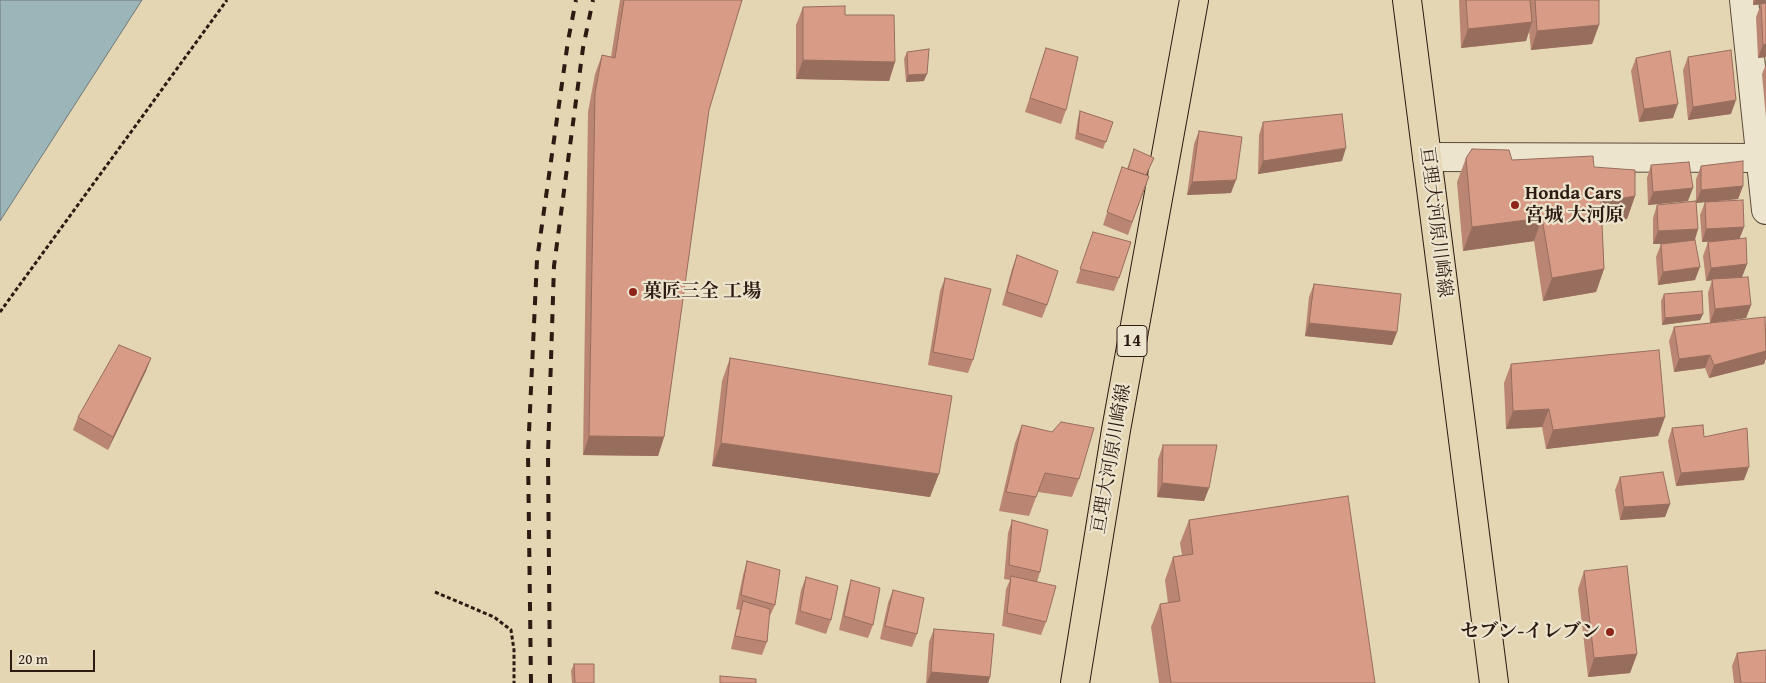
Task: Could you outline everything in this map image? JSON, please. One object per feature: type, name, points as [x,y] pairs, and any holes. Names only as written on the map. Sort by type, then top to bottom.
[{"type":"main road","name":"亘理大河原川崎線","points":[[1075,683],[1116,430],[1194,0]]},
{"type":"main road","name":"亘理大河原川崎線","points":[[1407,0],[1494,683]]},
{"type":"street","points":[[1744,0],[1763,158],[1766,210]]},
{"type":"street","points":[[1427,157],[1763,158]]},
{"type":"path","points":[[0,312],[227,0]]},
{"type":"path","points":[[435,592],[494,617],[511,630],[514,650],[514,683]]},
{"type":"water","points":[[0,0],[142,0],[0,221]]},
{"type":"building","name":"菓匠三全 工場","points":[[624,0],[742,0],[709,110],[664,437],[589,436],[595,93],[602,55],[615,58]]},
{"type":"building","points":[[1466,0],[1530,0],[1532,22],[1468,29]]},
{"type":"building","points":[[1535,0],[1599,0],[1599,25],[1537,31]]},
{"type":"building","points":[[1766,3],[1766,44],[1763,45],[1761,4]]},
{"type":"building","points":[[845,6],[845,15],[894,15],[895,62],[803,60],[803,7]]},
{"type":"building","points":[[1046,48],[1078,57],[1066,110],[1030,98]]},
{"type":"building","points":[[929,49],[927,74],[908,75],[907,52]]},
{"type":"building","points":[[1731,50],[1736,100],[1693,107],[1688,57]]},
{"type":"building","points":[[1670,51],[1678,104],[1644,109],[1636,58]]},
{"type":"building","points":[[1080,111],[1113,122],[1106,142],[1078,133]]},
{"type":"building","points":[[1342,114],[1346,148],[1263,161],[1263,122]]},
{"type":"building","points":[[1199,131],[1242,137],[1236,180],[1192,182]]},
{"type":"building","points":[[1134,149],[1154,158],[1146,175],[1128,169]]},
{"type":"building","points":[[1472,149],[1509,150],[1512,160],[1593,156],[1594,167],[1635,170],[1635,196],[1601,202],[1604,269],[1552,278],[1542,218],[1472,227],[1466,158]]},
{"type":"building","points":[[1743,161],[1743,186],[1701,190],[1701,166]]},
{"type":"building","points":[[1689,162],[1693,188],[1653,192],[1651,165]]},
{"type":"building","points":[[1122,167],[1149,176],[1132,222],[1107,212]]},
{"type":"building","points":[[1743,200],[1744,227],[1706,229],[1705,202]]},
{"type":"building","points":[[1696,201],[1698,229],[1658,231],[1657,205]]},
{"type":"building","points":[[1093,232],[1131,242],[1119,278],[1080,269]]},
{"type":"building","points":[[1746,238],[1747,264],[1711,268],[1708,242]]},
{"type":"building","points":[[1695,240],[1700,267],[1663,272],[1661,244]]},
{"type":"building","points":[[1017,255],[1058,271],[1047,305],[1007,292]]},
{"type":"building","points":[[1748,277],[1751,305],[1715,309],[1712,279]]},
{"type":"building","points":[[945,278],[991,289],[973,360],[933,352]]},
{"type":"building","points":[[1314,284],[1401,294],[1397,332],[1309,323]]},
{"type":"building","points":[[1702,291],[1703,314],[1665,318],[1664,294]]},
{"type":"building","points":[[1765,317],[1766,351],[1714,365],[1710,355],[1679,359],[1674,327]]},
{"type":"building","points":[[119,345],[151,358],[113,437],[78,417]]},
{"type":"building","points":[[1659,350],[1665,417],[1553,430],[1549,409],[1513,411],[1511,364]]},
{"type":"building","points":[[730,358],[952,396],[939,474],[721,443]]},
{"type":"building","points":[[1061,422],[1094,428],[1079,479],[1045,473],[1036,497],[1006,492],[1022,425],[1052,432]]},
{"type":"building","points":[[1703,425],[1704,437],[1747,428],[1749,467],[1681,473],[1672,428]]},
{"type":"building","points":[[1163,445],[1217,445],[1209,488],[1162,483]]},
{"type":"building","points":[[1663,472],[1670,504],[1624,507],[1620,477]]},
{"type":"building","points":[[1348,496],[1375,683],[1171,683],[1160,604],[1180,601],[1173,557],[1193,554],[1189,520]]},
{"type":"building","points":[[1012,520],[1048,530],[1040,572],[1009,565]]},
{"type":"building","points":[[747,561],[780,570],[775,605],[741,595]]},
{"type":"building","points":[[1627,566],[1637,654],[1594,658],[1584,571]]},
{"type":"building","points":[[1011,576],[1056,586],[1046,622],[1007,613]]},
{"type":"building","points":[[806,577],[838,586],[831,620],[800,611]]},
{"type":"building","points":[[851,580],[880,588],[873,625],[844,616]]},
{"type":"building","points":[[893,590],[924,598],[917,634],[885,626]]},
{"type":"building","points":[[743,601],[770,609],[767,642],[735,636]]},
{"type":"building","points":[[934,629],[994,634],[990,677],[931,672]]},
{"type":"building","points":[[1766,650],[1766,683],[1741,683],[1737,653]]},
{"type":"building","points":[[574,664],[594,664],[594,683],[575,683]]},
{"type":"building","points":[[720,676],[756,679],[756,683],[720,683]]},
{"type":"railway","points":[[531,683],[528,453],[537,260],[568,41],[576,0]]},
{"type":"railway","points":[[550,683],[548,454],[554,266],[583,48],[593,0]]},
{"type":"place","name":"Honda Cars 宮城 大河原","points":[[1515,205]]},
{"type":"place","name":"菓匠三全 工場","points":[[633,292]]},
{"type":"place","name":"セブン-イレブン","points":[[1610,632]]}]
